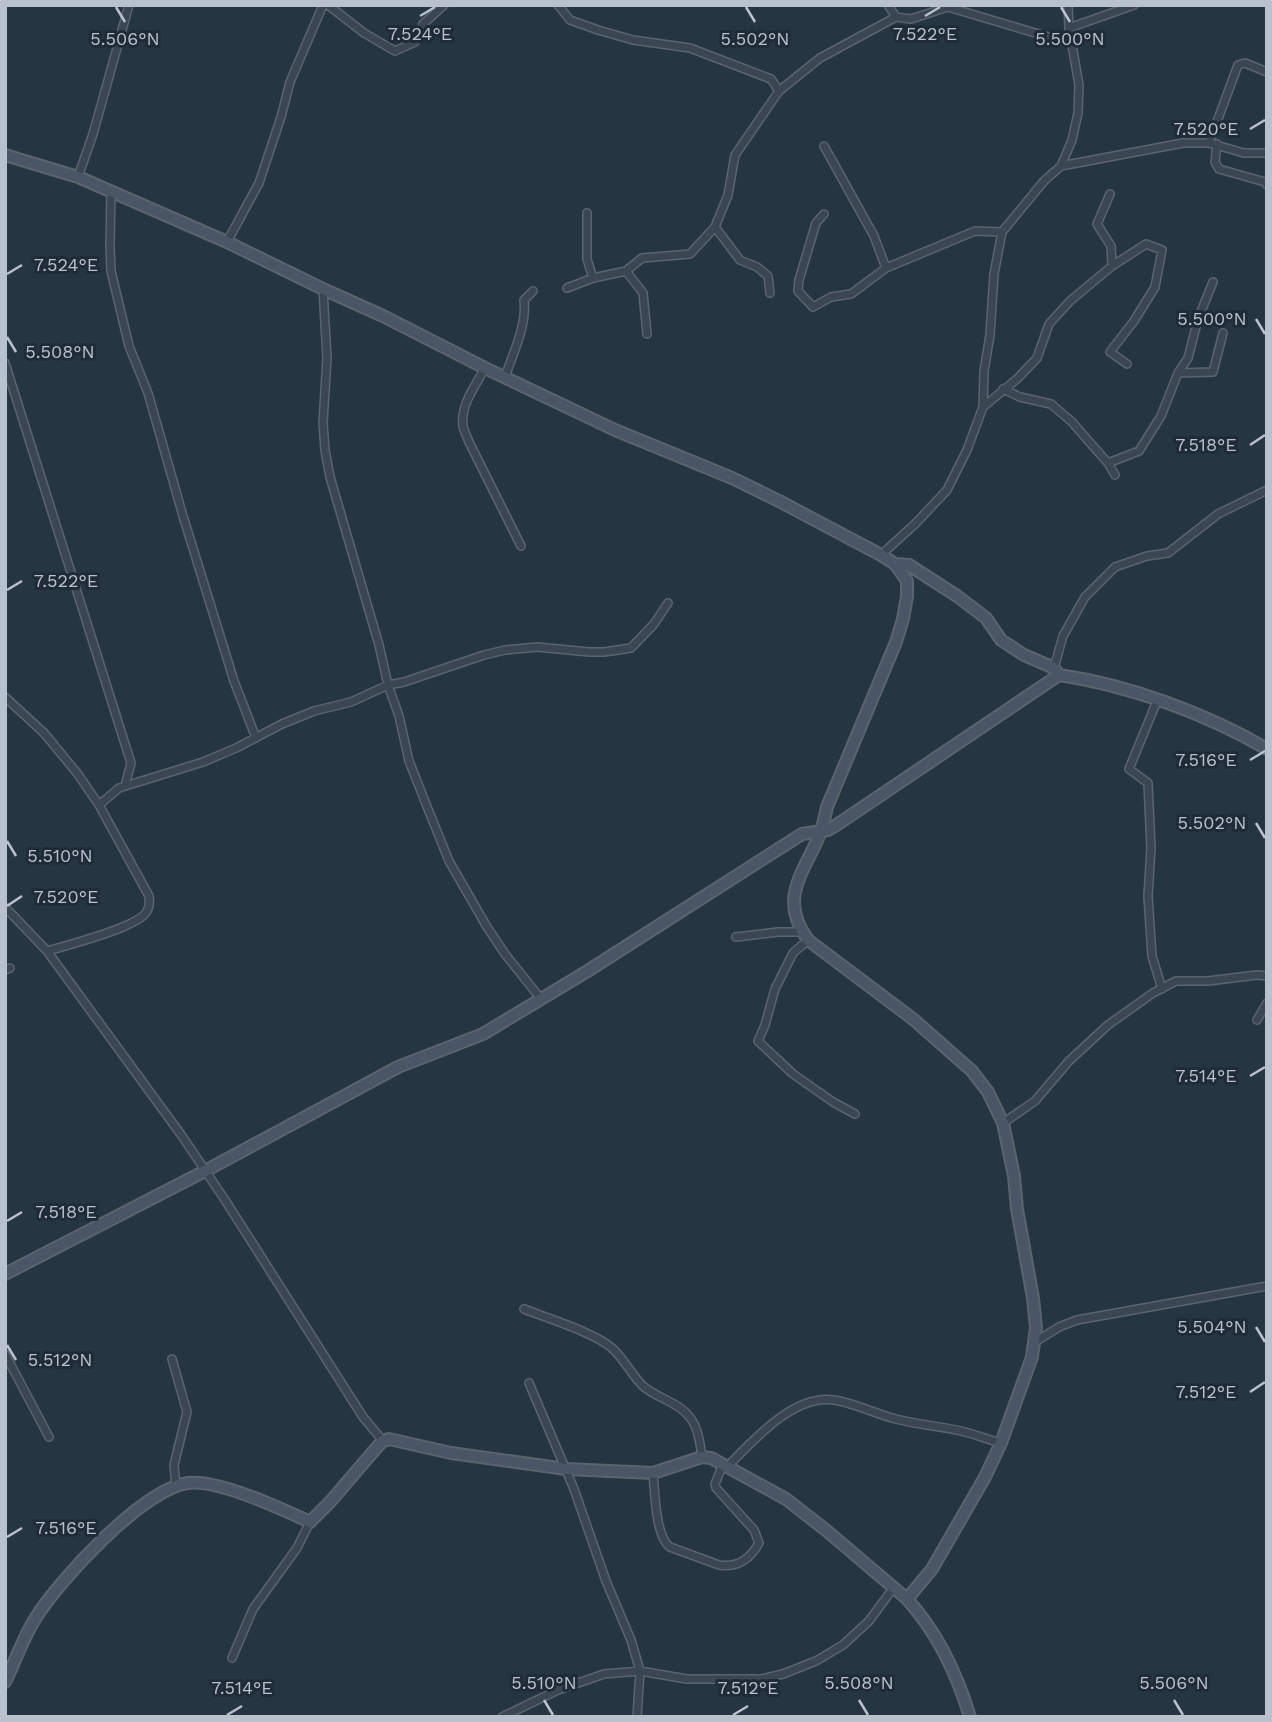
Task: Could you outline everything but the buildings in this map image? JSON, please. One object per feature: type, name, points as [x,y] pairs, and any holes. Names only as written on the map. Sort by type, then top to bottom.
[{"type":"street","points":[[78,177],[93,134],[129,5]]},
{"type":"street","points":[[227,242],[259,183],[290,82],[325,5],[395,51],[415,43],[423,24],[444,5]]},
{"type":"street","points":[[558,5],[570,20],[633,40],[690,48],[771,79],[779,90]]},
{"type":"street","points":[[888,5],[896,17]]},
{"type":"street","points":[[881,555],[947,490],[967,450],[983,407],[994,274],[1002,232],[1044,181],[1061,166],[1072,140],[1078,113],[1079,85],[1069,28],[1068,5]]},
{"type":"street","points":[[1069,28],[1134,5]]},
{"type":"street","points":[[567,288],[593,278],[626,271],[642,258],[691,254],[715,227],[728,195],[735,155],[779,90],[820,58],[896,17],[911,19],[948,7],[1072,44]]},
{"type":"street","points":[[1267,72],[1245,63],[1238,65],[1213,144],[1215,162],[1219,169],[1265,182],[1267,185]]},
{"type":"street","points":[[1061,166],[1183,143],[1213,144],[1244,153],[1267,153]]},
{"type":"street","points":[[824,146],[874,236],[886,268]]},
{"type":"street","points":[[5,155],[78,177],[227,242],[615,430],[732,478],[881,555],[895,564],[907,581],[903,619],[896,642],[827,807],[821,831],[797,884],[793,901],[797,923],[805,936],[954,1054],[972,1071],[988,1093],[1003,1123],[1014,1176],[1017,1209],[1034,1298],[1036,1328],[1032,1357],[1001,1443],[985,1477],[932,1569],[908,1599]]},
{"type":"street","points":[[111,191],[111,271],[129,346],[148,393],[230,670],[256,738]]},
{"type":"street","points":[[1110,194],[1097,224],[1111,246],[1112,266]]},
{"type":"street","points":[[587,213],[587,259],[593,278]]},
{"type":"street","points":[[824,214],[816,223],[799,280],[798,291],[813,307],[831,297],[851,294],[886,268],[975,231],[1002,232]]},
{"type":"street","points":[[715,227],[740,260],[757,267],[768,276],[769,293]]},
{"type":"street","points":[[983,407],[1017,379],[1037,358],[1049,324],[1070,301],[1112,266],[1146,244],[1162,250],[1155,287],[1110,352],[1127,364]]},
{"type":"street","points":[[626,271],[643,293],[647,334]]},
{"type":"street","points":[[1108,463],[1139,451],[1161,416],[1178,373],[1188,358],[1198,319],[1213,282]]},
{"type":"street","points":[[323,289],[327,358],[323,423],[325,450],[330,477],[399,716],[409,761],[449,861],[487,927],[541,999]]},
{"type":"street","points":[[505,377],[526,311],[524,300],[533,291]]},
{"type":"street","points":[[1178,373],[1213,372],[1223,333]]},
{"type":"street","points":[[5,363],[131,763],[125,786]]},
{"type":"street","points":[[485,368],[470,395],[463,424],[469,442],[521,546]]},
{"type":"street","points":[[1003,389],[1020,397],[1051,404],[1072,422],[1108,463],[1115,475]]},
{"type":"street","points":[[5,1274],[398,1067],[483,1034],[802,834],[835,826],[1057,671],[1063,636],[1085,597],[1115,567],[1147,556],[1168,553],[1218,514],[1267,490]]},
{"type":"street","points":[[895,564],[909,565],[924,574],[986,618],[1001,640],[1024,655],[1057,671],[1115,686],[1182,709],[1267,749]]},
{"type":"street","points":[[99,805],[125,786],[202,762],[314,711],[351,702],[388,685],[484,655],[537,646],[565,651],[596,652],[631,648],[654,624],[668,603]]},
{"type":"street","points":[[5,697],[44,733],[76,773],[99,805],[149,896],[150,903],[143,917],[102,935],[47,951]]},
{"type":"street","points":[[1157,701],[1129,769],[1148,783],[1151,848],[1148,896],[1152,956],[1162,989]]},
{"type":"street","points":[[827,807],[845,819]]},
{"type":"street","points":[[5,907],[47,951],[174,1125],[363,1417],[383,1441]]},
{"type":"street","points":[[736,937],[778,932],[805,936]]},
{"type":"street","points":[[805,936],[775,989],[758,1041],[793,1074],[855,1114]]},
{"type":"street","points":[[1003,1123],[1035,1101],[1069,1061],[1108,1024],[1176,981],[1267,976]]},
{"type":"street","points":[[1257,1020],[1267,1003]]},
{"type":"street","points":[[1035,1342],[1059,1327],[1077,1321],[1267,1286]]},
{"type":"street","points":[[524,1309],[611,1347],[643,1386],[676,1405],[694,1422],[702,1457]]},
{"type":"street","points":[[5,1354],[49,1437]]},
{"type":"street","points":[[172,1359],[187,1412],[174,1465],[176,1486]]},
{"type":"street","points":[[529,1383],[566,1469],[606,1581],[631,1640],[640,1671],[637,1717]]},
{"type":"street","points":[[653,1473],[658,1516],[665,1543],[719,1565],[728,1566],[747,1560],[759,1543],[754,1531],[715,1484],[725,1465],[777,1418],[798,1408],[821,1399],[834,1399],[904,1422],[964,1432],[1001,1443]]},
{"type":"street","points":[[232,1658],[253,1609],[297,1548],[310,1522],[383,1441],[397,1440],[451,1453],[566,1469],[653,1473],[702,1457],[711,1458],[786,1499],[908,1599],[942,1650],[960,1686],[970,1717]]},
{"type":"street","points":[[5,1682],[33,1622],[48,1599],[120,1524],[152,1498],[176,1486],[204,1483],[241,1493],[310,1522]]},
{"type":"street","points":[[502,1717],[558,1690],[604,1674],[640,1671],[687,1679],[761,1679],[783,1674],[816,1661],[843,1645],[869,1621],[894,1587]]}]
